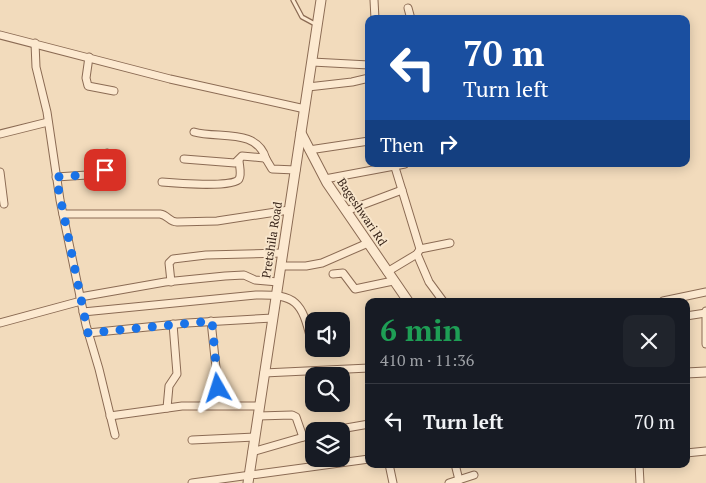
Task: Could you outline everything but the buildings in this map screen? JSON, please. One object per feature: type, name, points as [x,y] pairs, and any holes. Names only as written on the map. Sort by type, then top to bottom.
[{"type":"street","name":"Pretshila Road","points":[[248,479],[321,0]]},
{"type":"street","points":[[374,0],[375,15]]},
{"type":"street","points":[[408,8],[410,15]]},
{"type":"street","points":[[0,35],[170,79],[305,110]]},
{"type":"street","points":[[35,43],[36,67],[48,122],[56,177],[80,299],[115,435]]},
{"type":"street","points":[[89,57],[86,78],[88,86],[114,92]]},
{"type":"street","points":[[312,62],[365,65]]},
{"type":"street","points":[[308,87],[365,79]]},
{"type":"street","points":[[0,134],[48,122]]},
{"type":"street","points":[[194,132],[206,135],[247,138],[258,144],[264,151],[266,159],[272,168],[296,170]]},
{"type":"street","name":"Bageshwari Rd","points":[[301,133],[325,179],[406,298]]},
{"type":"street","points":[[310,150],[365,142]]},
{"type":"street","points":[[56,177],[103,174],[108,153]]},
{"type":"street","points":[[184,158],[232,163],[239,160],[242,156],[266,159]]},
{"type":"street","points":[[162,182],[235,183],[240,175],[239,160]]},
{"type":"street","points":[[325,179],[385,167]]},
{"type":"street","points":[[396,167],[418,252],[429,282],[442,298]]},
{"type":"street","points":[[0,172],[4,204]]},
{"type":"street","points":[[346,212],[402,190]]},
{"type":"street","points":[[63,214],[164,214],[172,222],[177,222],[217,221],[289,210]]},
{"type":"street","points":[[387,272],[418,252],[450,243]]},
{"type":"street","points":[[281,266],[306,266],[322,263],[368,244]]},
{"type":"street","points":[[171,282],[169,263],[172,259],[220,254],[283,253]]},
{"type":"street","points":[[333,274],[343,273],[355,288],[393,281]]},
{"type":"street","points":[[0,323],[80,299],[171,282],[244,276],[255,280],[278,282]]},
{"type":"street","points":[[677,298],[706,292]]},
{"type":"street","points":[[83,312],[276,294],[292,301],[301,308],[305,316]]},
{"type":"street","points":[[690,315],[706,312],[706,344]]},
{"type":"street","points":[[88,333],[173,324],[273,318]]},
{"type":"street","points":[[212,321],[220,405]]},
{"type":"street","points":[[167,408],[169,386],[177,374],[173,324]]},
{"type":"street","points":[[264,373],[365,368]]},
{"type":"street","points":[[690,373],[706,372]]},
{"type":"street","points":[[110,416],[167,408],[220,405],[259,406]]},
{"type":"street","points":[[252,452],[303,438],[296,417],[292,415],[258,416]]},
{"type":"street","points":[[350,427],[365,425]]},
{"type":"street","points":[[192,440],[254,437]]},
{"type":"street","points":[[690,453],[706,451]]},
{"type":"street","points":[[192,483],[248,479],[365,460]]},
{"type":"street","points":[[390,468],[393,483]]},
{"type":"street","points":[[456,468],[459,480]]},
{"type":"street","points":[[638,468],[640,483]]},
{"type":"street","points":[[449,483],[474,475]]},
{"type":"lane","points":[[293,0],[302,17],[318,25]]},
{"type":"route","points":[[105,170],[103,174],[56,177],[88,333],[212,321],[218,388]]}]
